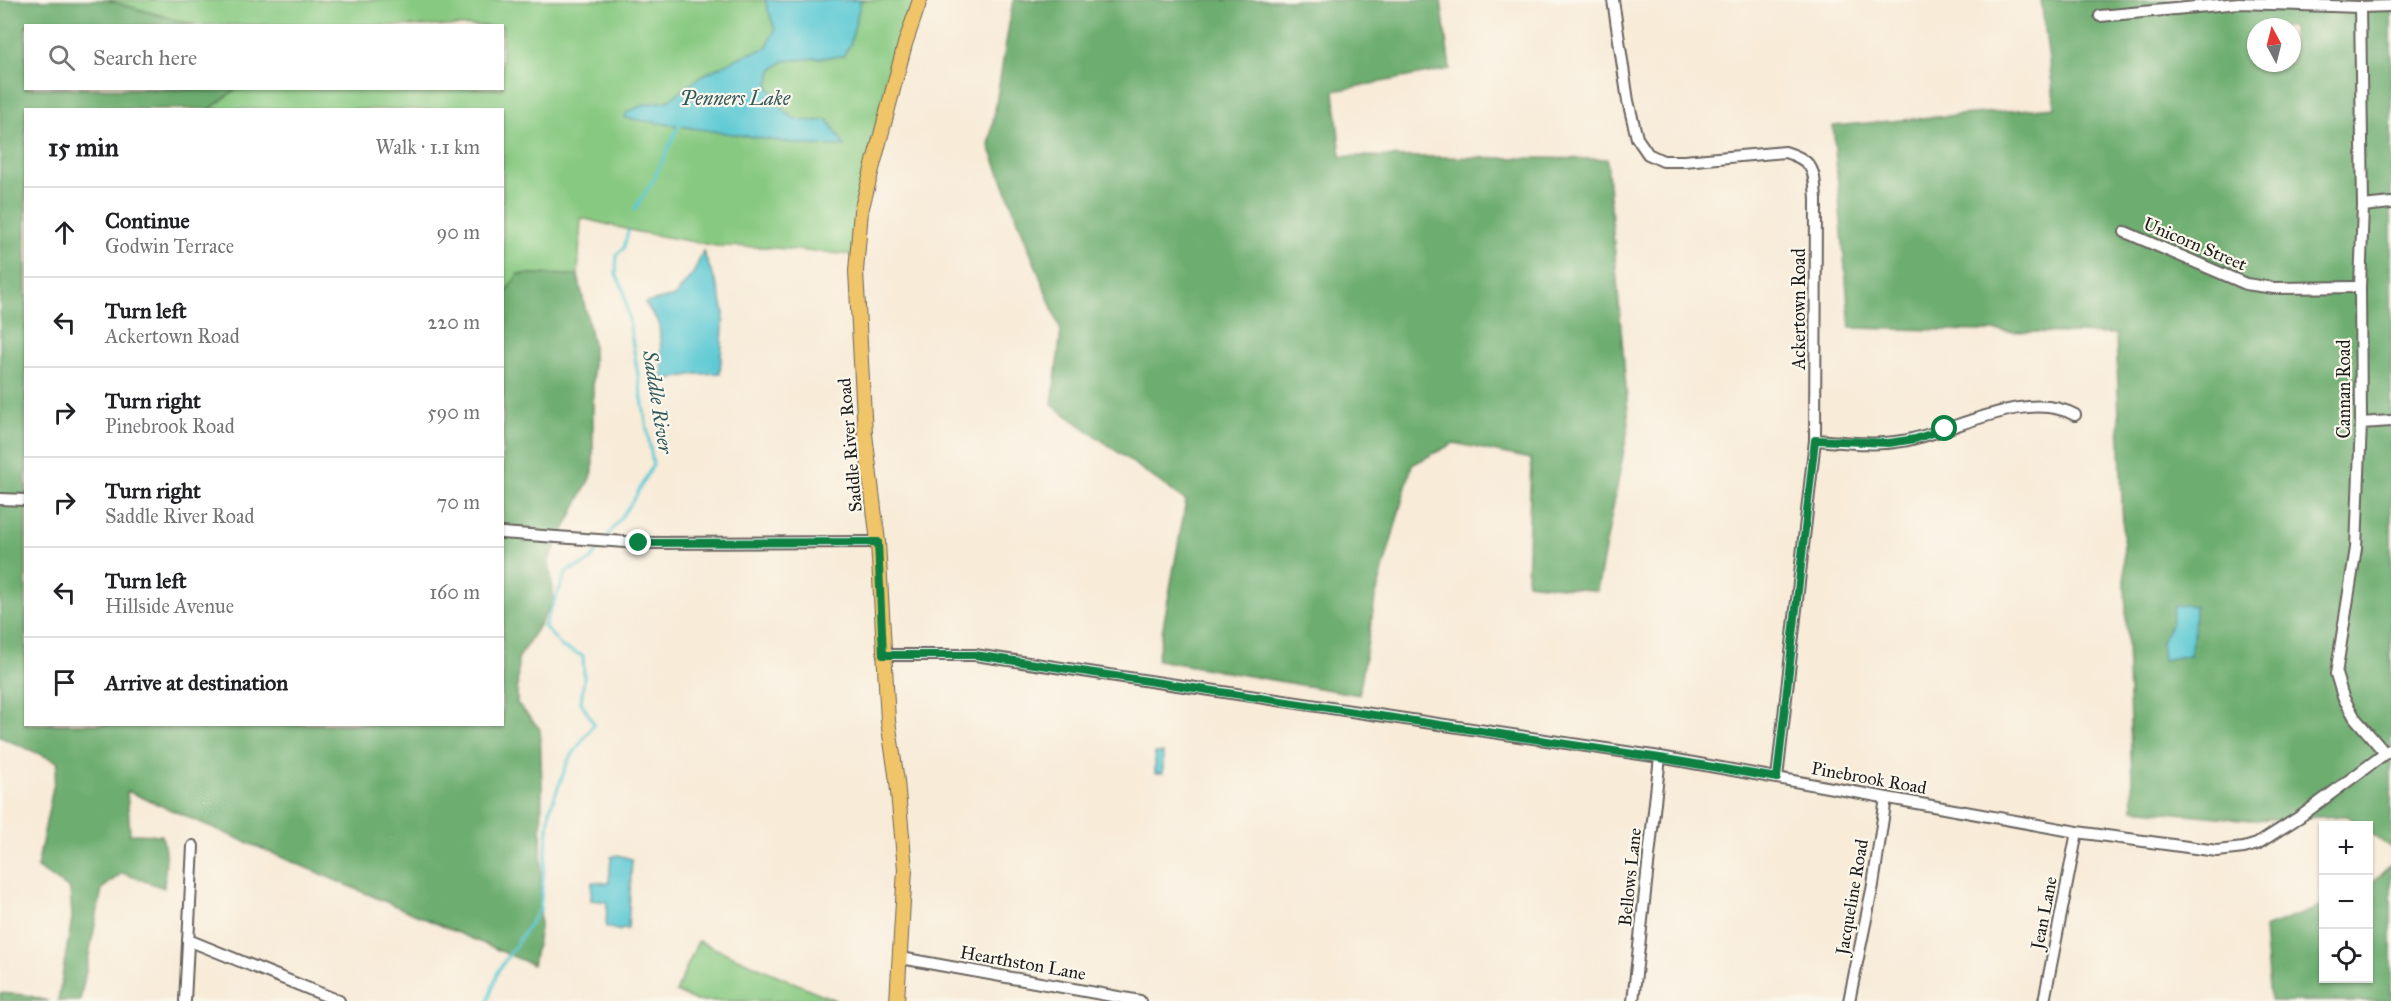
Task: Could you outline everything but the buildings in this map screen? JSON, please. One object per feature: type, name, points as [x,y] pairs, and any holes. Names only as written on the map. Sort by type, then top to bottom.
[{"type":"main road","name":"Saddle River Road","points":[[897,1001],[905,869],[897,781],[888,721],[878,542],[865,434],[856,272],[861,211],[905,44],[920,0]]},
{"type":"street","name":"Ackertown Road","points":[[1613,0],[1628,101],[1637,138],[1648,154],[1663,161],[1684,161],[1785,152],[1799,156],[1809,164],[1814,174],[1816,199],[1815,440],[1777,778]]},
{"type":"street","points":[[2100,16],[2239,3],[2391,6]]},
{"type":"street","name":"Cannan Road","points":[[2360,7],[2363,206],[2360,287],[2361,423],[2356,548],[2336,674],[2343,697],[2355,718],[2388,751]]},
{"type":"street","points":[[2363,206],[2391,203]]},
{"type":"street","name":"Unicorn Street","points":[[2125,232],[2246,284],[2274,288],[2360,287]]},
{"type":"street","points":[[1815,440],[1889,443],[1915,439],[1973,418],[2040,406],[2062,408],[2075,415]]},
{"type":"street","points":[[2361,423],[2391,421]]},
{"type":"street","points":[[0,500],[24,500]]},
{"type":"street","points":[[504,533],[639,543],[878,542]]},
{"type":"street","name":"Pinebrook Road","points":[[883,655],[975,655],[1660,758],[2077,832],[2195,849],[2227,851],[2257,844],[2301,816],[2388,751]]},
{"type":"street","name":"Bellows Lane","points":[[1633,1001],[1660,758]]},
{"type":"street","name":"Jacqueline Road","points":[[1849,1001],[1873,885],[1886,798]]},
{"type":"street","name":"Jean Lane","points":[[2044,1001],[2077,832]]},
{"type":"street","points":[[185,1001],[193,846]]},
{"type":"street","points":[[188,940],[339,1001]]},
{"type":"street","name":"Hearthston Lane","points":[[901,958],[1140,1001]]},
{"type":"green space","points":[[0,0],[106,0],[190,24],[24,24],[24,90],[235,90],[211,108],[24,108],[24,726],[504,726],[504,295],[518,274],[578,275],[593,344],[593,472],[549,560],[554,601],[518,659],[517,703],[540,729],[542,786],[540,929],[533,965],[127,791],[130,834],[162,835],[166,857],[164,888],[122,873],[102,889],[80,1001],[58,1001],[72,918],[70,889],[37,868],[58,762],[0,737]]},
{"type":"green space","points":[[106,0],[914,0],[871,146],[854,255],[762,247],[717,246],[638,232],[581,218],[578,275],[518,274],[504,295],[504,108],[211,108],[235,90],[504,90],[504,24],[190,24]]},
{"type":"green space","points":[[1013,0],[1441,0],[1450,69],[1334,91],[1341,156],[1607,159],[1629,424],[1597,591],[1527,583],[1531,459],[1454,443],[1412,465],[1375,599],[1359,695],[1157,660],[1186,501],[1052,405],[1061,331],[989,146]]},
{"type":"green space","points":[[2041,0],[2391,0],[2391,848],[2373,835],[2373,821],[2354,821],[2347,816],[2250,820],[2133,809],[2116,334],[1850,328],[1833,126],[2055,107]]},
{"type":"green space","points":[[2391,865],[2391,1001],[2270,1001],[2264,928],[2319,907],[2319,983],[2373,983],[2373,881]]},
{"type":"green space","points":[[698,941],[835,1001],[696,1001],[676,992]]},
{"type":"green space","points":[[0,993],[26,995],[48,1001],[0,1001]]},
{"type":"water","name":"Penners Lake","points":[[765,0],[861,0],[850,45],[843,56],[784,61],[772,70],[768,84],[790,116],[805,121],[828,120],[845,146],[806,145],[625,118],[627,112],[646,104],[668,101],[703,75],[740,57],[766,48],[775,30]]},
{"type":"water","points":[[703,251],[719,291],[724,312],[720,373],[696,374],[663,380],[659,323],[645,303],[675,296],[694,272]]},
{"type":"water","points":[[2174,606],[2195,606],[2194,634],[2189,655],[2163,660],[2161,642],[2171,625]]},
{"type":"water","points":[[1155,753],[1163,753],[1163,773],[1155,773]]},
{"type":"water","points":[[618,855],[632,859],[628,929],[622,928],[620,931],[606,927],[607,902],[591,900],[592,882],[609,883],[611,857]]},
{"type":"waterway","name":"Saddle River","points":[[634,210],[654,179],[681,125]]},
{"type":"waterway","name":"Saddle River","points":[[607,537],[634,499],[653,465],[624,291],[616,274],[617,254],[624,248],[628,231]]},
{"type":"waterway","name":"Saddle River","points":[[488,1001],[498,971],[540,909],[550,809],[568,761],[594,724],[581,702],[584,678],[583,656],[562,647],[544,626],[567,571],[589,562],[603,542]]},
{"type":"route","points":[[639,543],[878,542],[883,655],[975,655],[1660,758],[1777,778],[1815,440],[1889,443],[1915,439],[1945,429]]}]
